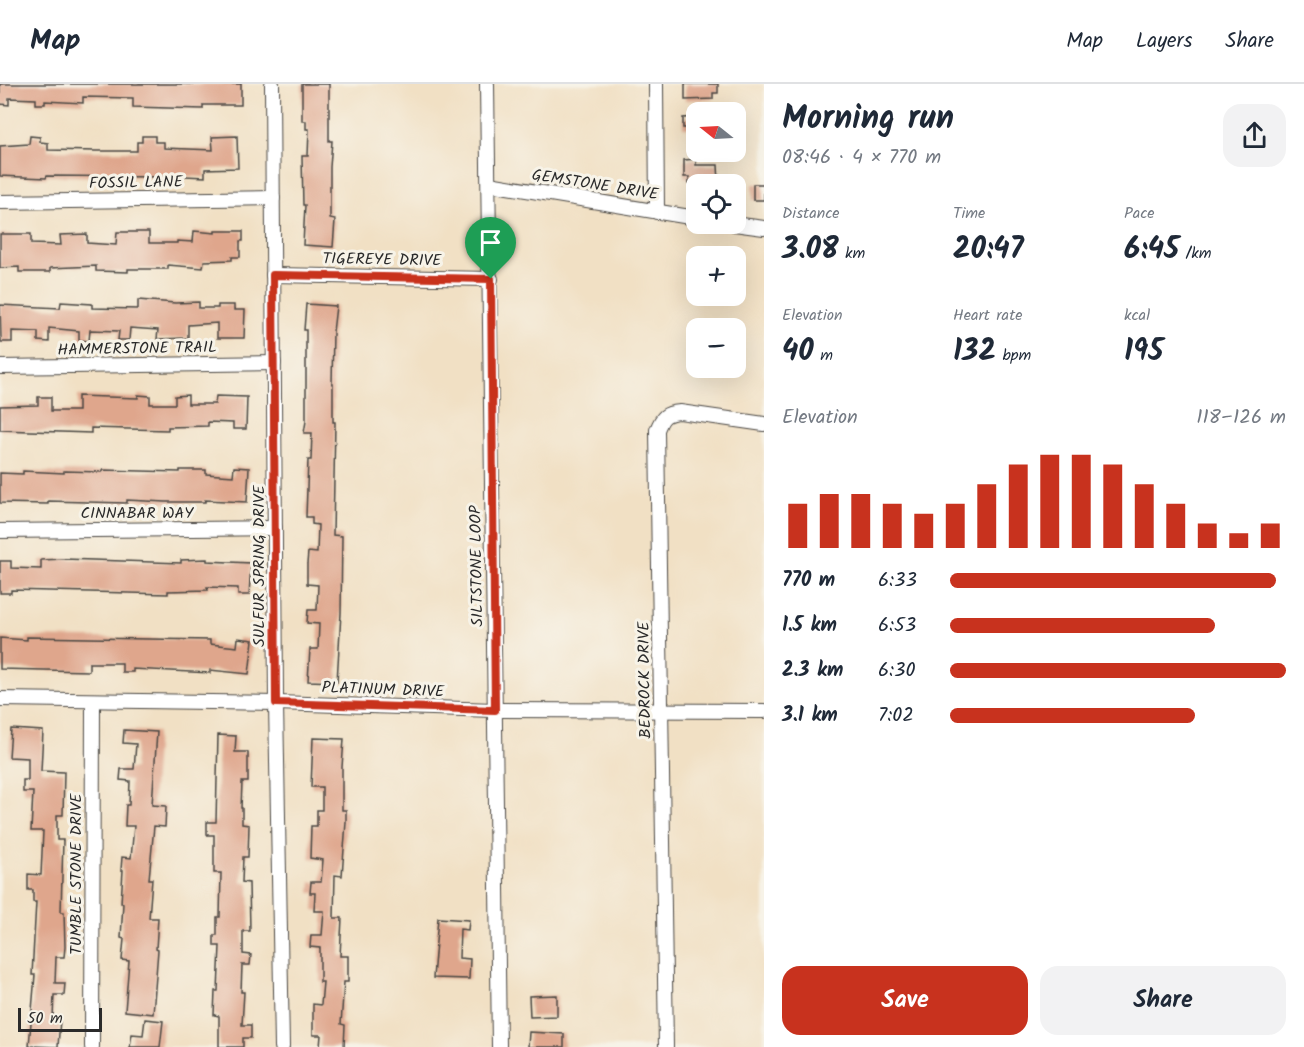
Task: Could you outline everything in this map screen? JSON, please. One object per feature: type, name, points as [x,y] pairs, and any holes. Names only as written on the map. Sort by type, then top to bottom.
[{"type":"street","name":"SULFUR SPRING DRIVE","points":[[272,84],[276,703],[282,1047]]},
{"type":"street","name":"SILTSTONE LOOP","points":[[487,84],[499,1047]]},
{"type":"street","points":[[656,84],[657,212]]},
{"type":"street","name":"GEMSTONE DRIVE","points":[[489,184],[686,216]]},
{"type":"street","name":"FOSSIL LANE","points":[[0,202],[273,198]]},
{"type":"street","points":[[746,226],[764,228]]},
{"type":"street","name":"TIGEREYE DRIVE","points":[[273,275],[491,279]]},
{"type":"street","name":"HAMMERSTONE TRAIL","points":[[0,367],[274,363]]},
{"type":"street","name":"BEDROCK DRIVE","points":[[666,1047],[657,430],[662,418],[669,412],[764,424]]},
{"type":"street","name":"CINNABAR WAY","points":[[0,531],[275,528]]},
{"type":"street","name":"PLATINUM DRIVE","points":[[0,699],[276,703],[495,710],[764,711]]},
{"type":"street","name":"TUMBLE STONE DRIVE","points":[[92,1047],[93,701]]},
{"type":"building","points":[[0,84],[241,84],[241,105],[203,105],[203,109],[133,107],[133,98],[83,97],[83,103],[45,101],[45,104],[36,104],[36,99],[9,98],[9,105],[0,104]]},
{"type":"building","points":[[302,84],[329,84],[329,141],[332,141],[330,219],[335,220],[333,247],[303,245],[305,205],[303,205],[302,156],[308,156],[309,129],[306,129],[306,121],[302,121]]},
{"type":"building","points":[[685,84],[718,84],[718,93],[713,93],[713,99],[685,100]]},
{"type":"building","points":[[683,118],[686,118],[686,128],[683,128]]},
{"type":"building","points":[[30,136],[40,137],[40,142],[48,143],[48,150],[137,151],[137,142],[142,142],[142,136],[155,136],[155,142],[164,142],[164,148],[213,150],[212,137],[237,136],[238,168],[205,169],[205,177],[0,176],[0,146],[29,144]]},
{"type":"building","points":[[684,160],[696,162],[696,165],[718,165],[718,174],[686,174],[684,177]]},
{"type":"building","points":[[753,184],[764,184],[764,200],[753,200]]},
{"type":"building","points":[[194,231],[215,233],[215,231],[243,231],[243,241],[240,241],[240,257],[232,257],[232,260],[204,261],[203,268],[168,265],[168,269],[128,269],[128,272],[96,271],[96,266],[50,268],[50,272],[19,272],[19,267],[0,268],[0,234],[31,234],[31,244],[61,245],[60,235],[87,234],[87,243],[116,245],[117,232],[149,232],[149,243],[177,243],[177,241],[193,242]]},
{"type":"building","points":[[138,300],[199,302],[199,308],[234,305],[234,310],[245,310],[244,338],[217,338],[217,323],[188,325],[188,338],[157,339],[158,330],[130,328],[129,340],[118,340],[119,331],[90,330],[89,341],[79,340],[79,331],[49,328],[49,342],[38,341],[38,332],[12,331],[12,342],[1,342],[0,305],[60,308],[61,302],[92,304],[92,308],[138,309]]},
{"type":"building","points":[[306,304],[336,306],[332,384],[333,422],[335,422],[333,535],[342,536],[337,682],[308,681],[310,649],[318,649],[319,624],[307,623],[308,610],[317,610],[318,585],[307,584],[307,564],[308,552],[317,553],[318,525],[312,524],[312,517],[306,517],[308,460],[311,460],[312,433],[304,433],[306,421],[306,330],[304,330]]},
{"type":"building","points":[[138,395],[150,396],[150,404],[175,404],[175,396],[188,395],[188,404],[215,404],[216,396],[247,397],[246,429],[233,429],[233,423],[208,422],[208,426],[168,427],[168,430],[91,428],[91,433],[0,430],[0,406],[38,405],[38,397],[51,397],[51,411],[78,411],[78,396],[138,398]]},
{"type":"building","points":[[234,467],[249,468],[247,502],[127,500],[127,503],[48,501],[48,504],[0,503],[0,473],[206,470],[206,474],[233,476]]},
{"type":"building","points":[[207,559],[207,561],[251,563],[249,595],[238,595],[238,588],[207,587],[208,590],[168,591],[168,594],[11,590],[11,593],[0,593],[0,561],[11,561],[11,568],[41,569],[41,560],[181,563],[181,560]]},
{"type":"building","points":[[27,637],[210,640],[210,644],[237,647],[238,638],[253,640],[249,674],[210,670],[210,673],[133,669],[133,672],[122,672],[122,663],[89,663],[89,671],[0,669],[0,638],[27,640]]},
{"type":"building","points":[[11,729],[43,731],[41,771],[64,772],[63,815],[57,815],[57,840],[63,840],[61,912],[64,912],[65,947],[64,957],[56,957],[55,983],[65,983],[64,995],[54,995],[53,1018],[60,1019],[58,1047],[29,1046],[35,975],[32,975],[36,902],[33,902],[33,890],[28,890],[28,874],[41,875],[43,831],[31,831],[33,792],[23,792],[23,780],[28,780],[28,758],[9,757]]},
{"type":"building","points":[[124,730],[157,732],[152,805],[166,806],[165,827],[154,826],[149,879],[152,879],[149,918],[158,918],[153,1014],[125,1011],[129,961],[122,960],[124,939],[121,938],[123,870],[121,870],[122,857],[131,858],[134,826],[125,826],[130,781],[120,780],[121,769],[134,769],[136,744],[123,743]]},
{"type":"building","points":[[218,735],[236,736],[235,752],[248,752],[248,782],[242,782],[241,808],[242,824],[249,825],[248,857],[243,857],[242,882],[249,883],[250,931],[243,931],[243,954],[251,955],[250,965],[242,965],[241,992],[244,992],[242,1025],[251,1025],[251,1038],[243,1038],[243,1047],[219,1047],[219,1016],[214,1015],[215,991],[218,991],[220,946],[214,946],[214,935],[217,935],[217,917],[220,917],[221,873],[214,873],[214,835],[207,835],[207,822],[216,822]]},
{"type":"building","points":[[313,738],[344,739],[342,810],[346,810],[346,822],[342,876],[335,875],[334,918],[342,918],[340,956],[348,956],[348,982],[344,982],[341,1024],[345,1025],[344,1047],[320,1047],[321,1035],[313,1035],[313,1004],[321,1005],[323,982],[320,982],[320,948],[310,947],[311,935],[322,935],[324,911],[314,911],[315,893],[310,893],[311,882],[321,882],[323,860],[310,858],[311,826],[317,826],[317,810],[322,810],[322,787],[311,787]]},
{"type":"building","points":[[438,918],[469,920],[468,930],[460,929],[459,958],[470,959],[469,979],[433,978]]},
{"type":"building","points":[[557,995],[557,1016],[530,1017],[529,996]]},
{"type":"building","points":[[145,1019],[163,1021],[160,1047],[130,1047],[132,1034],[143,1035]]},
{"type":"building","points":[[529,1032],[564,1034],[564,1047],[528,1047]]},
{"type":"route","points":[[273,275],[491,279],[495,710],[276,703],[273,275]]}]
